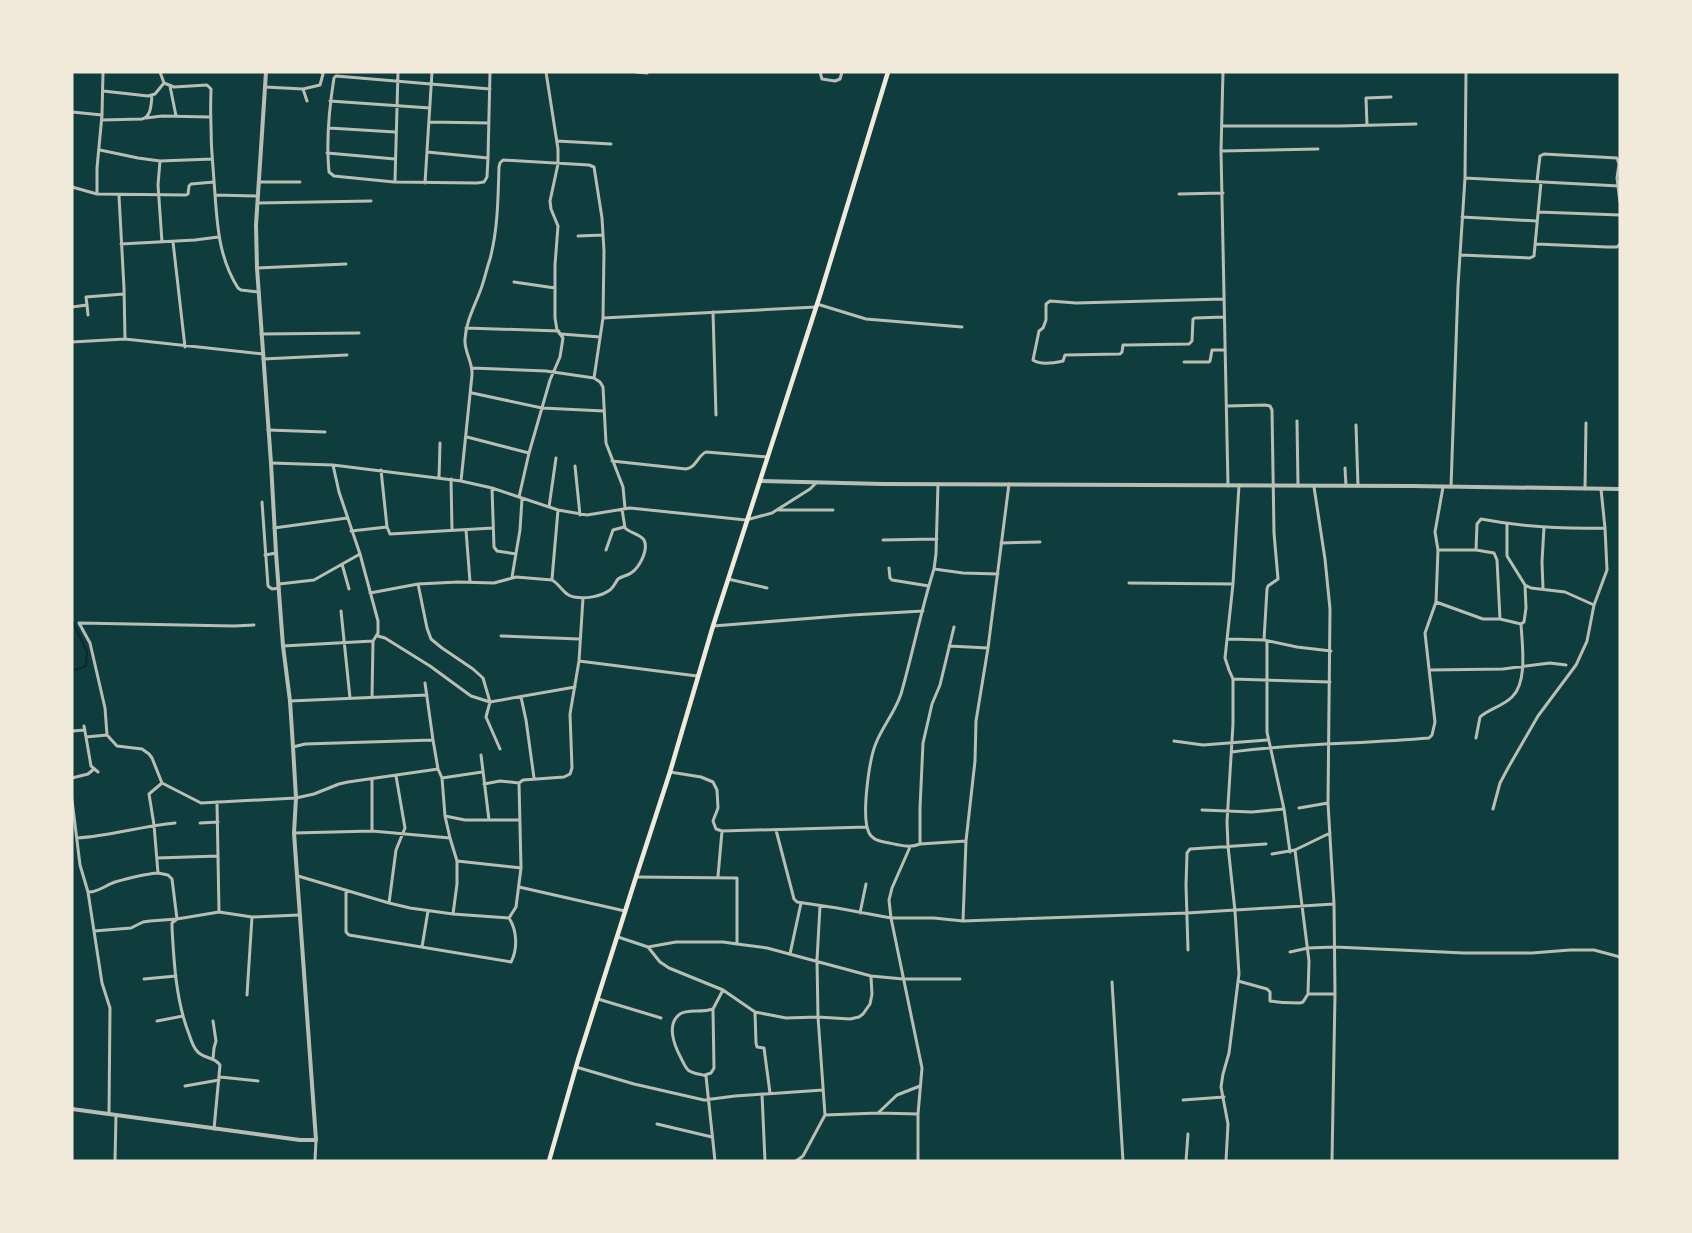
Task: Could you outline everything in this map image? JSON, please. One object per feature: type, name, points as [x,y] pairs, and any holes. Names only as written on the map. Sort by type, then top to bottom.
[{"type":"main road","points":[[549,1161],[576,1067],[670,772],[697,676],[888,72]]},
{"type":"street","points":[[97,194],[103,72]]},
{"type":"street","points":[[159,72],[164,84],[170,86],[210,86],[212,159],[219,236],[224,262],[236,286],[241,290],[259,292]]},
{"type":"street","points":[[266,72],[256,225],[257,268],[274,528],[293,747],[296,798],[294,833],[315,1161]]},
{"type":"street","points":[[265,87],[303,90],[320,84],[323,74],[321,72]]},
{"type":"street","points":[[394,182],[398,72]]},
{"type":"street","points":[[425,183],[432,72]]},
{"type":"street","points":[[490,72],[490,89],[487,177],[483,183],[394,182],[331,175],[329,172],[327,153],[330,101],[336,76],[490,89]]},
{"type":"street","points":[[512,577],[520,530],[520,498],[529,453],[552,373],[560,357],[562,338],[556,322],[558,226],[550,201],[558,164],[557,141],[546,72]]},
{"type":"street","points":[[636,72],[647,73]]},
{"type":"street","points":[[820,72],[822,79],[835,81],[840,79],[842,72]]},
{"type":"street","points":[[1223,72],[1221,150],[1228,486]]},
{"type":"street","points":[[1451,487],[1465,178],[1466,72]]},
{"type":"street","points":[[103,91],[148,96],[160,90],[164,84]]},
{"type":"street","points":[[170,86],[176,116]]},
{"type":"street","points":[[303,90],[307,101]]},
{"type":"street","points":[[146,117],[149,113],[152,95]]},
{"type":"street","points":[[1367,125],[1366,98],[1391,98]]},
{"type":"street","points":[[330,101],[430,108]]},
{"type":"street","points":[[72,112],[102,115]]},
{"type":"street","points":[[102,120],[176,116],[210,117]]},
{"type":"street","points":[[429,122],[489,123]]},
{"type":"street","points":[[1222,126],[1416,124]]},
{"type":"street","points":[[329,128],[396,132]]},
{"type":"street","points":[[557,141],[611,144]]},
{"type":"street","points":[[1221,150],[1318,149]]},
{"type":"street","points":[[100,150],[160,161],[212,159]]},
{"type":"street","points":[[427,152],[488,158]]},
{"type":"street","points":[[327,153],[395,159]]},
{"type":"street","points":[[1460,255],[1530,258],[1534,256],[1540,156],[1544,154],[1607,156],[1618,159],[1617,178],[1620,202]]},
{"type":"street","points":[[461,481],[472,393],[472,368],[465,345],[466,328],[494,243],[500,163],[503,160],[594,167],[603,235],[603,318],[594,378]]},
{"type":"street","points":[[160,161],[159,195],[162,242]]},
{"type":"street","points":[[1465,178],[1618,186]]},
{"type":"street","points":[[72,187],[97,194],[119,196],[186,195],[191,184],[214,182]]},
{"type":"street","points":[[259,182],[300,182]]},
{"type":"street","points":[[1179,194],[1223,193]]},
{"type":"street","points":[[215,195],[258,196]]},
{"type":"street","points":[[119,196],[125,294],[125,339]]},
{"type":"street","points":[[258,203],[371,201]]},
{"type":"street","points":[[1538,212],[1620,215]]},
{"type":"street","points":[[1462,217],[1537,221]]},
{"type":"street","points":[[578,236],[603,235]]},
{"type":"street","points":[[122,244],[173,242],[219,236]]},
{"type":"street","points":[[173,242],[185,347]]},
{"type":"street","points":[[1535,244],[1598,247],[1617,247],[1620,244]]},
{"type":"street","points":[[257,268],[346,264]]},
{"type":"street","points":[[514,282],[555,288]]},
{"type":"street","points":[[88,315],[86,297],[125,294]]},
{"type":"street","points":[[1224,299],[1076,303],[1050,301],[1046,304],[1046,320],[1039,332],[1033,360],[1056,363],[1063,360],[1065,355],[1119,354],[1122,352],[1123,345],[1190,344],[1192,322],[1195,318],[1224,317]]},
{"type":"street","points":[[72,307],[87,305]]},
{"type":"street","points":[[603,318],[816,305],[866,319],[962,327]]},
{"type":"street","points":[[712,312],[716,416]]},
{"type":"street","points":[[466,328],[600,337]]},
{"type":"street","points":[[261,334],[358,333]]},
{"type":"street","points":[[72,342],[125,339],[263,357],[347,356]]},
{"type":"street","points":[[1184,362],[1209,362],[1212,350],[1224,350]]},
{"type":"street","points":[[370,593],[418,584],[494,583],[512,577],[552,580],[566,594],[583,598],[609,591],[619,578],[632,572],[639,564],[645,550],[645,542],[640,536],[627,531],[624,527],[623,487],[606,443],[603,387],[600,382],[594,378],[546,371],[472,368]]},
{"type":"street","points":[[472,393],[542,408],[604,411]]},
{"type":"street","points":[[1227,406],[1265,405],[1271,407],[1272,410],[1274,533],[1278,579],[1267,589],[1268,740],[1284,809],[1290,852]]},
{"type":"street","points":[[1297,421],[1298,486]]},
{"type":"street","points":[[1585,489],[1586,423]]},
{"type":"street","points":[[1356,426],[1358,486]]},
{"type":"street","points":[[268,430],[325,432]]},
{"type":"street","points":[[467,437],[529,453]]},
{"type":"street","points":[[439,478],[440,442]]},
{"type":"street","points":[[612,461],[686,469],[692,467],[701,454],[706,452],[766,457]]},
{"type":"street","points":[[549,507],[556,458]]},
{"type":"street","points":[[271,463],[333,465],[451,479],[492,488],[558,510],[580,514],[596,514],[624,508],[644,508],[747,520],[777,510],[816,483]]},
{"type":"street","points":[[333,465],[378,621],[377,636],[373,641],[372,697]]},
{"type":"street","points":[[575,466],[580,514]]},
{"type":"street","points":[[1345,468],[1346,486]]},
{"type":"street","points":[[381,470],[387,527],[392,534],[493,528]]},
{"type":"street","points":[[451,479],[452,530]]},
{"type":"street","points":[[759,481],[1620,489]]},
{"type":"street","points":[[938,484],[934,569],[897,706],[876,743],[869,769],[866,796],[867,827],[872,838],[910,847],[920,844],[966,841]]},
{"type":"street","points":[[963,921],[966,841],[975,761],[976,721],[988,648],[1009,484]]},
{"type":"street","points":[[1226,1161],[1228,1124],[1221,1087],[1230,1053],[1238,981],[1235,910],[1228,846],[1233,679],[1225,658],[1233,584],[1239,485]]},
{"type":"street","points":[[1314,487],[1329,588],[1328,803],[1335,947],[1332,1161]]},
{"type":"street","points":[[1232,752],[1270,747],[1388,742],[1431,736],[1435,722],[1425,633],[1436,602],[1438,550],[1436,528],[1443,487]]},
{"type":"street","points":[[492,488],[495,549],[516,554]]},
{"type":"street","points":[[1493,809],[1500,783],[1538,716],[1576,665],[1584,650],[1594,605],[1607,570],[1601,489]]},
{"type":"street","points":[[262,502],[265,555],[269,587],[272,590],[279,586],[314,580],[360,554]]},
{"type":"street","points":[[552,580],[558,510]]},
{"type":"street","points":[[777,510],[832,510]]},
{"type":"street","points":[[274,528],[347,518]]},
{"type":"street","points":[[1476,550],[1479,520],[1544,527],[1605,528]]},
{"type":"street","points":[[1476,738],[1480,717],[1513,696],[1517,690],[1523,667],[1521,624],[1524,622],[1526,608],[1525,585],[1507,556],[1507,524]]},
{"type":"street","points":[[351,531],[387,527]]},
{"type":"street","points":[[606,550],[613,530],[624,527]]},
{"type":"street","points":[[1543,589],[1544,527]]},
{"type":"street","points":[[466,529],[470,582]]},
{"type":"street","points":[[883,540],[937,539]]},
{"type":"street","points":[[1001,543],[1040,542]]},
{"type":"street","points":[[1438,550],[1476,550],[1491,552],[1496,556],[1500,619]]},
{"type":"street","points":[[265,555],[276,554]]},
{"type":"street","points":[[342,564],[349,589]]},
{"type":"street","points":[[889,568],[892,580],[929,586]]},
{"type":"street","points":[[934,569],[998,574]]},
{"type":"street","points":[[728,579],[767,588]]},
{"type":"street","points":[[1129,583],[1233,584]]},
{"type":"street","points":[[418,584],[431,639],[479,673],[486,683],[490,702],[486,717],[500,749]]},
{"type":"street","points":[[1525,585],[1565,592],[1594,605]]},
{"type":"street","points":[[484,784],[500,781],[519,783],[524,780],[564,777],[571,771],[570,714],[579,661],[583,598]]},
{"type":"street","points":[[1436,602],[1484,619],[1500,619],[1521,624]]},
{"type":"street","points":[[341,611],[350,698]]},
{"type":"street","points":[[713,626],[923,611]]},
{"type":"street","points":[[254,625],[79,623],[90,643],[105,708],[107,735],[117,746],[142,749],[149,754],[162,783],[198,802],[296,798],[314,794],[339,783],[438,769]]},
{"type":"street","points":[[920,844],[923,743],[954,627]]},
{"type":"street","points":[[377,636],[430,666],[471,696],[490,702],[575,687]]},
{"type":"street","points":[[501,636],[579,639]]},
{"type":"street","points":[[1228,639],[1266,640],[1330,651]]},
{"type":"street","points":[[283,646],[373,641]]},
{"type":"street","points":[[949,646],[988,648]]},
{"type":"street","points":[[579,661],[697,676]]},
{"type":"street","points":[[1430,670],[1523,667],[1550,663],[1566,665]]},
{"type":"street","points":[[1233,679],[1330,682]]},
{"type":"street","points":[[425,683],[438,769],[442,778],[445,816],[458,861],[453,914]]},
{"type":"street","points":[[290,701],[427,694]]},
{"type":"street","points":[[521,697],[534,779]]},
{"type":"street","points":[[72,731],[85,728],[91,766],[98,772]]},
{"type":"street","points":[[86,737],[107,735]]},
{"type":"street","points":[[293,747],[305,744],[433,740]]},
{"type":"street","points":[[1174,741],[1203,745],[1268,740]]},
{"type":"street","points":[[481,755],[489,820]]},
{"type":"street","points":[[72,778],[84,776],[93,770]]},
{"type":"street","points":[[442,778],[482,772]]},
{"type":"street","points":[[670,772],[701,777],[713,782],[717,790],[718,807],[713,823],[715,828],[723,831],[867,827]]},
{"type":"street","points":[[389,903],[396,850],[405,828],[396,776]]},
{"type":"street","points":[[372,778],[372,831]]},
{"type":"street","points":[[158,873],[149,794],[162,783]]},
{"type":"street","points":[[509,918],[515,910],[521,868],[519,783]]},
{"type":"street","points":[[72,800],[80,865],[88,892],[103,988],[110,1008],[109,1114]]},
{"type":"street","points":[[217,802],[219,912]]},
{"type":"street","points":[[1299,808],[1328,803]]},
{"type":"street","points":[[1203,810],[1252,812],[1284,809]]},
{"type":"street","points":[[445,816],[459,820],[520,820]]},
{"type":"street","points":[[200,824],[218,822]]},
{"type":"street","points":[[77,838],[96,837],[175,823]]},
{"type":"street","points":[[776,830],[794,899],[801,903],[891,918],[963,921],[1187,913],[1334,904]]},
{"type":"street","points":[[294,833],[372,831],[450,838]]},
{"type":"street","points":[[718,876],[723,831]]},
{"type":"street","points":[[1272,854],[1290,852],[1330,833]]},
{"type":"street","points":[[1188,950],[1186,853],[1191,849],[1266,844]]},
{"type":"street","points":[[910,847],[889,900],[922,1068],[918,1114],[918,1161]]},
{"type":"street","points":[[1238,981],[1267,989],[1272,1002],[1300,1003],[1308,994],[1310,961],[1295,850]]},
{"type":"street","points":[[157,858],[219,856]]},
{"type":"street","points":[[458,861],[521,868]]},
{"type":"street","points":[[88,892],[135,876],[158,873],[168,875],[172,879],[177,919]]},
{"type":"street","points":[[298,876],[389,903],[428,911],[509,918]]},
{"type":"street","points":[[636,877],[718,876],[737,878],[737,944]]},
{"type":"street","points":[[860,913],[866,884]]},
{"type":"street","points":[[519,887],[625,911]]},
{"type":"street","points":[[346,890],[347,934],[364,939],[511,962],[515,933],[509,918]]},
{"type":"street","points":[[790,954],[801,903]]},
{"type":"street","points":[[796,1161],[803,1156],[825,1115],[818,1017],[817,960],[820,905]]},
{"type":"street","points":[[422,947],[428,911]]},
{"type":"street","points":[[94,932],[131,928],[143,922],[219,912],[252,917],[299,915]]},
{"type":"street","points":[[247,995],[252,917]]},
{"type":"street","points":[[177,919],[172,923],[172,928],[176,976],[183,1016],[196,1051],[220,1063],[214,1129]]},
{"type":"street","points":[[618,937],[648,947],[676,942],[723,942],[767,948],[871,976],[960,980]]},
{"type":"street","points":[[648,947],[664,965],[723,990],[755,1012],[786,1018],[855,1019],[863,1014],[870,1004],[871,976]]},
{"type":"street","points":[[1290,952],[1308,948],[1335,947],[1464,953],[1578,950],[1620,957]]},
{"type":"street","points":[[144,979],[176,976]]},
{"type":"street","points":[[1112,982],[1123,1161]]},
{"type":"street","points":[[713,1009],[704,1012],[682,1013],[675,1020],[674,1041],[685,1066],[691,1072],[705,1075],[711,1073],[714,1068],[713,1009],[723,990]]},
{"type":"street","points":[[1308,994],[1335,994]]},
{"type":"street","points":[[598,999],[661,1018]]},
{"type":"street","points":[[755,1012],[756,1043],[757,1047],[764,1048],[770,1094]]},
{"type":"street","points":[[157,1020],[183,1016]]},
{"type":"street","points":[[213,1021],[216,1041],[213,1059]]},
{"type":"street","points":[[576,1067],[670,1093],[708,1100],[823,1090]]},
{"type":"street","points":[[705,1075],[715,1161]]},
{"type":"street","points":[[185,1086],[220,1078],[258,1081]]},
{"type":"street","points":[[878,1113],[897,1095],[920,1086]]},
{"type":"street","points":[[762,1094],[765,1161]]},
{"type":"street","points":[[1183,1100],[1224,1097]]},
{"type":"street","points":[[72,1109],[300,1140],[315,1140]]},
{"type":"street","points":[[825,1115],[918,1114]]},
{"type":"street","points":[[114,1161],[116,1115]]},
{"type":"street","points":[[657,1124],[712,1137]]},
{"type":"street","points":[[1186,1161],[1188,1134]]},
{"type":"waterway","points":[[72,620],[87,652],[86,666],[72,671]]}]
